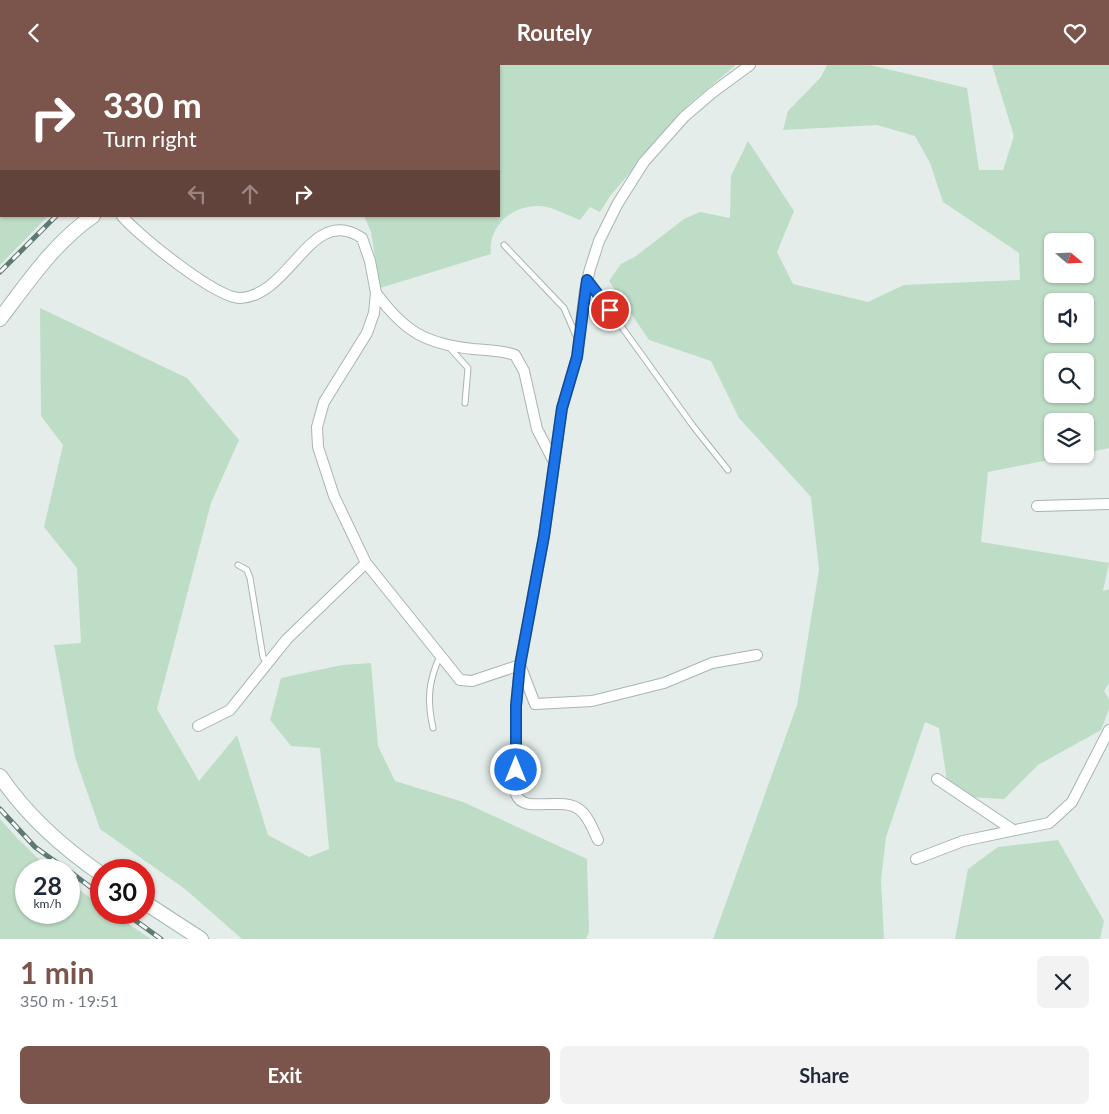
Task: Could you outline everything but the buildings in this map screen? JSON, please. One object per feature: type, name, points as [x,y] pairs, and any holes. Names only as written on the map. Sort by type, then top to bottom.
[{"type":"street","points":[[598,840],[585,815],[570,805],[524,804],[518,800],[516,794],[516,706],[520,665],[544,536],[562,408],[575,367],[587,280],[609,221],[644,163],[684,117],[712,93],[750,65]]},
{"type":"street","points":[[0,319],[51,252],[71,231],[92,217]]},
{"type":"street","points":[[123,217],[135,231],[211,287],[226,295],[240,298],[268,287],[285,273],[322,234],[333,229],[343,229],[362,238],[367,247],[376,293],[374,313],[367,333],[324,402],[317,427],[318,447],[334,497],[366,563],[456,676],[464,681],[478,680],[520,665]]},
{"type":"street","points":[[376,293],[405,327],[428,340],[448,346],[499,351],[515,355],[524,371],[537,429],[554,462]]},
{"type":"street","points":[[1037,506],[1109,504]]},
{"type":"street","points":[[198,726],[230,710],[305,620],[366,563]]},
{"type":"street","points":[[520,665],[535,704],[592,701],[664,683],[712,663],[757,655]]},
{"type":"street","points":[[916,859],[963,841],[1049,823],[1072,802],[1109,730]]},
{"type":"street","points":[[0,776],[40,826],[57,842],[90,866]]},
{"type":"street","points":[[937,779],[1013,831]]},
{"type":"street","points":[[155,909],[201,939]]},
{"type":"lane","points":[[504,245],[564,308],[579,343]]},
{"type":"lane","points":[[587,280],[693,426],[728,470]]},
{"type":"lane","points":[[448,346],[468,368],[465,403]]},
{"type":"lane","points":[[238,565],[247,570],[250,577],[262,657],[268,663]]},
{"type":"lane","points":[[433,728],[428,696],[430,681],[440,656]]},
{"type":"green space","points":[[500,65],[736,65],[688,105],[610,196],[600,212],[590,207],[580,220],[547,207],[536,206],[515,211],[499,224],[491,243],[491,254],[380,288],[371,232],[364,217],[500,217]]},
{"type":"green space","points":[[827,65],[870,65],[967,88],[979,170],[1003,170],[1014,136],[992,65],[1109,65],[1109,448],[1094,451],[1094,413],[1044,413],[1044,461],[988,472],[981,542],[1109,563],[1103,591],[1109,589],[1109,683],[1104,691],[1109,699],[1109,709],[1101,730],[1038,765],[1004,799],[967,797],[947,781],[939,728],[925,722],[886,837],[881,880],[884,939],[713,939],[797,705],[819,570],[811,497],[739,418],[711,361],[649,340],[609,281],[621,264],[636,256],[684,219],[700,212],[730,218],[731,176],[748,141],[794,211],[777,252],[793,284],[868,302],[904,285],[1020,280],[1019,253],[943,202],[930,163],[915,136],[877,125],[783,130],[788,111],[821,77]]},
{"type":"green space","points":[[0,217],[47,217],[0,265]]},
{"type":"green space","points":[[40,308],[187,378],[239,440],[211,503],[157,709],[199,781],[237,735],[268,835],[309,857],[329,849],[320,748],[291,746],[270,720],[281,678],[342,665],[371,663],[378,746],[395,781],[463,802],[587,859],[589,932],[586,939],[242,939],[185,889],[155,868],[155,859],[142,859],[100,829],[75,757],[54,645],[81,643],[77,568],[44,527],[63,445],[41,416]]},
{"type":"green space","points":[[0,819],[39,859],[15,859],[15,924],[80,924],[80,891],[90,897],[90,924],[128,924],[151,939],[0,939]]},
{"type":"green space","points":[[1058,840],[1104,921],[1100,939],[955,939],[968,869],[998,847]]},
{"type":"railway","points":[[0,272],[55,217]]},
{"type":"railway","points":[[0,809],[35,847],[52,859]]},
{"type":"railway","points":[[80,879],[90,887]]},
{"type":"railway","points":[[140,924],[161,939]]},
{"type":"route","points":[[516,770],[516,706],[520,665],[544,536],[562,408],[577,357],[587,280],[610,310]]}]
